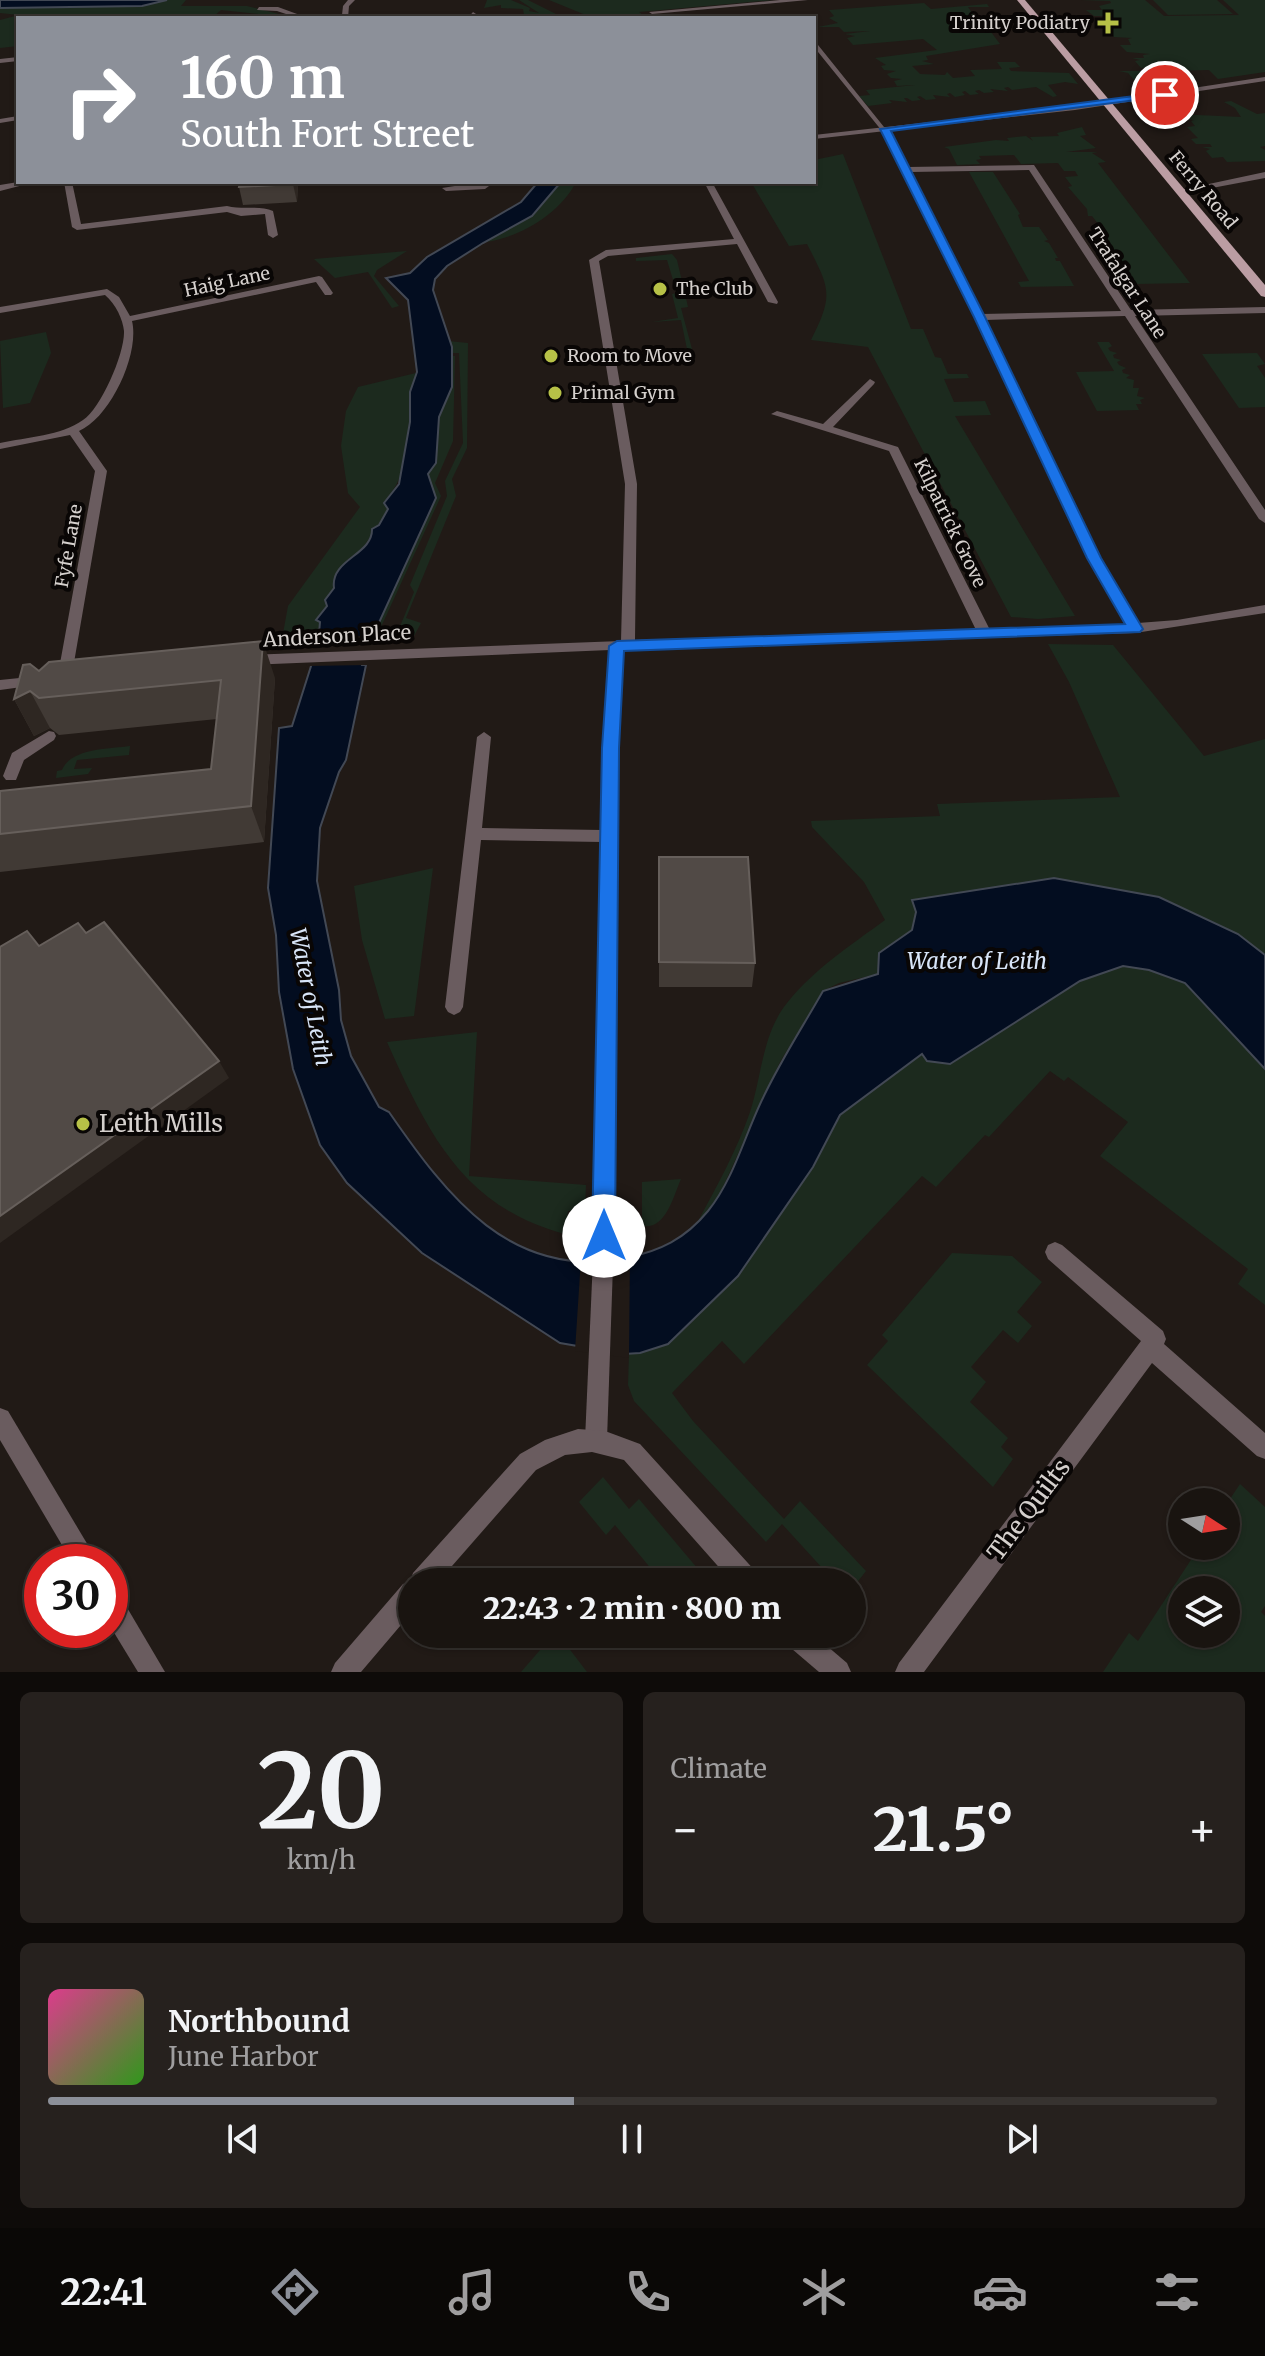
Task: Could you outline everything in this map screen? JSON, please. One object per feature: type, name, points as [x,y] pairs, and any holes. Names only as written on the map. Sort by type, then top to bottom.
[{"type":"main road","name":"Ferry Road","points":[[1021,0],[1265,293]]},
{"type":"street","points":[[652,12],[805,0]]},
{"type":"street","points":[[782,2],[789,10]]},
{"type":"street","points":[[286,11],[293,3]]},
{"type":"street","points":[[259,9],[286,11],[300,16]]},
{"type":"street","points":[[817,50],[883,129],[907,170],[1094,558],[1135,629]]},
{"type":"street","points":[[816,137],[1107,103],[1265,79]]},
{"type":"street","name":"Trafalgar Lane","points":[[907,170],[1031,167],[1265,519]]},
{"type":"street","points":[[1180,191],[1265,175]]},
{"type":"street","points":[[0,188],[21,184]]},
{"type":"street","points":[[68,184],[77,227],[227,209],[241,213],[269,211],[273,235]]},
{"type":"street","points":[[446,189],[484,184]]},
{"type":"street","points":[[709,184],[773,302]]},
{"type":"street","points":[[596,1440],[604,1236],[609,836],[631,484],[593,262],[598,255],[606,253],[740,241]]},
{"type":"street","name":"Haig Lane","points":[[124,320],[319,279],[328,293]]},
{"type":"street","points":[[0,310],[107,292],[117,301],[129,332],[124,357],[99,413],[77,427],[0,446]]},
{"type":"street","points":[[979,317],[1265,310]]},
{"type":"street","points":[[825,429],[870,382]]},
{"type":"street","name":"Kilpatrick Grove","points":[[777,414],[894,449],[985,634]]},
{"type":"street","name":"Fyfe Lane","points":[[58,700],[72,677],[101,471],[77,427]]},
{"type":"street","name":"Anderson Place","points":[[234,662],[296,656],[1135,629],[1265,609]]},
{"type":"street","points":[[0,685],[72,677]]},
{"type":"street","points":[[11,776],[17,757],[49,736]]},
{"type":"street","points":[[454,1007],[484,737]]},
{"type":"street","points":[[473,834],[609,836]]},
{"type":"street","points":[[1055,1252],[1155,1339],[1150,1347],[1265,1448]]},
{"type":"street","name":"The Quilts","points":[[908,1672],[1150,1347]]},
{"type":"street","points":[[0,1419],[75,1544]]},
{"type":"street","points":[[434,1568],[528,1462],[559,1444],[596,1440],[617,1444],[645,1463],[736,1568]]},
{"type":"street","points":[[344,1672],[398,1609]]},
{"type":"street","points":[[128,1633],[152,1672]]},
{"type":"street","points":[[810,1648],[838,1672]]},
{"type":"green space","points":[[167,0],[186,0],[181,6],[247,6],[287,16],[221,10],[214,16],[16,16],[16,46],[0,48],[0,20],[19,15],[0,13],[0,8],[142,6]]},
{"type":"green space","points":[[487,0],[511,0],[539,13],[519,0],[528,0],[560,16],[522,16],[523,9],[501,8],[501,5],[484,8]]},
{"type":"green space","points":[[549,0],[773,0],[639,12],[644,16],[588,16]]},
{"type":"green space","points":[[1081,0],[1145,0],[1164,16],[1239,15],[1223,0],[1265,0],[1265,72],[1218,79],[1209,70],[1165,71],[1173,81],[1137,83],[1128,73],[1119,71],[1157,71],[1154,67],[1141,68],[1135,61],[1140,60],[1132,58],[1144,58],[1143,55],[1150,54],[1127,52],[1120,45],[1131,45],[1128,39],[1132,38],[1114,37],[1105,27],[1120,24],[1106,19],[1110,16],[1094,16],[1086,10],[1102,10],[1099,6],[1110,1]]},
{"type":"green space","points":[[1153,0],[1217,0],[1233,14],[1168,15]]},
{"type":"green space","points":[[924,3],[931,9],[987,4],[989,7],[968,7],[977,20],[982,21],[971,23],[984,23],[976,25],[989,29],[971,30],[991,32],[1000,44],[926,56],[928,60],[922,61],[934,64],[912,66],[920,74],[945,75],[947,72],[953,78],[975,76],[970,70],[1002,69],[997,62],[1015,62],[1020,67],[1009,68],[1011,71],[1069,73],[1078,84],[1065,82],[1048,85],[1057,96],[1053,97],[1036,87],[1012,90],[1008,87],[1004,88],[1008,91],[990,89],[994,92],[984,93],[979,90],[975,91],[979,94],[970,95],[965,91],[962,92],[965,95],[955,97],[950,93],[947,94],[950,97],[933,95],[936,99],[926,100],[920,96],[917,97],[921,100],[904,98],[907,102],[889,100],[892,103],[868,106],[859,96],[870,95],[866,90],[915,85],[897,86],[894,81],[902,79],[891,78],[887,74],[896,71],[884,70],[881,66],[886,65],[875,58],[937,50],[923,39],[853,45],[847,38],[855,36],[845,34],[870,31],[844,32],[839,27],[818,27],[838,23],[829,18],[834,16],[829,10]]},
{"type":"green space","points":[[1231,101],[1257,114],[1265,113],[1265,146],[1260,147],[1265,150],[1265,161],[1227,162],[1223,157],[1212,158],[1206,151],[1210,149],[1202,147],[1212,147],[1210,144],[1196,144],[1191,139],[1198,138],[1187,127],[1195,126],[1191,121],[1194,120],[1180,119],[1176,114],[1241,117],[1235,108],[1224,102]]},
{"type":"green space","points":[[1082,127],[1086,135],[1080,136],[1096,148],[1066,152],[1098,152],[1092,153],[1106,162],[1098,163],[1190,283],[1136,284],[1100,234],[1104,233],[1096,228],[1099,225],[1092,216],[1088,216],[1087,209],[1068,187],[1072,186],[1065,177],[1078,176],[1075,171],[1064,171],[1058,163],[1021,164],[1014,155],[979,156],[981,159],[976,160],[980,164],[957,165],[949,149],[944,147],[1009,141],[1007,138],[1026,136],[1033,141],[1030,137],[1059,136],[1057,133]]},
{"type":"green space","points":[[843,154],[911,329],[923,329],[935,357],[941,358],[948,374],[967,374],[969,378],[944,379],[954,402],[985,401],[991,415],[955,416],[1075,616],[1038,619],[1011,617],[868,347],[811,340],[826,301],[821,272],[807,244],[789,246],[752,184],[816,184],[816,160]]},
{"type":"green space","points":[[969,172],[993,172],[1020,214],[1023,227],[1039,227],[1048,240],[1044,241],[1049,243],[1058,258],[1055,258],[1056,261],[1060,261],[1074,286],[1021,287],[1018,282],[1029,281]]},
{"type":"green space","points":[[559,184],[575,184],[560,204],[525,230],[485,242],[532,216]]},
{"type":"green space","points":[[407,251],[377,270],[374,276],[399,306],[392,308],[368,272],[335,278],[314,259]]},
{"type":"green space","points":[[672,254],[677,260],[688,307],[681,308],[692,349],[687,349],[681,320],[652,322],[678,318],[672,294],[677,293],[667,260],[636,261],[636,258]]},
{"type":"green space","points":[[46,332],[51,353],[30,403],[3,408],[0,341]]},
{"type":"green space","points":[[448,341],[468,343],[467,448],[452,479],[456,496],[406,618],[421,623],[414,636],[397,634],[414,592],[410,585],[447,496],[445,481],[463,443],[459,353],[451,353]]},
{"type":"green space","points":[[1097,342],[1109,342],[1112,346],[1108,348],[1110,351],[1117,353],[1113,355],[1114,358],[1121,360],[1117,362],[1126,368],[1122,370],[1123,373],[1130,375],[1126,378],[1134,380],[1133,388],[1139,388],[1137,396],[1145,398],[1140,400],[1142,404],[1136,404],[1139,410],[1097,411],[1076,372],[1114,371]]},
{"type":"green space","points":[[1257,353],[1265,364],[1257,366],[1265,378],[1265,407],[1239,408],[1202,354]]},
{"type":"green space","points":[[451,356],[455,356],[453,441],[435,483],[441,496],[381,627],[383,635],[366,636],[429,484],[428,474],[436,463],[439,417],[451,387]]},
{"type":"green space","points":[[416,373],[406,455],[396,485],[387,498],[388,509],[363,548],[347,560],[315,636],[282,639],[288,606],[360,507],[348,493],[341,446],[346,411],[358,387]]},
{"type":"green space","points":[[1048,644],[1113,645],[1204,756],[1265,739],[1265,955],[1238,934],[1159,897],[1054,878],[912,900],[916,911],[912,930],[880,953],[878,974],[839,983],[823,991],[780,1062],[718,1198],[697,1223],[745,1126],[767,1042],[779,1015],[797,991],[820,969],[885,920],[864,882],[812,827],[811,821],[940,816],[937,804],[1120,797],[1069,682]]},
{"type":"green space","points":[[130,746],[129,755],[77,760],[74,769],[92,768],[88,774],[56,778],[57,771],[62,770],[73,757]]},
{"type":"green space","points":[[433,868],[414,1016],[385,1019],[362,940],[354,886]]},
{"type":"green space","points":[[1123,966],[1149,970],[1185,983],[1265,1069],[1265,1305],[1238,1284],[1248,1269],[1100,1156],[1128,1122],[1068,1077],[1064,1081],[1050,1071],[989,1137],[985,1135],[936,1187],[922,1176],[744,1364],[722,1341],[672,1393],[693,1421],[784,1519],[800,1501],[863,1568],[822,1568],[782,1524],[766,1542],[634,1401],[628,1385],[629,1354],[640,1353],[685,1329],[738,1276],[813,1167],[840,1115],[922,1054],[927,1057],[1080,981]]},
{"type":"green space","points":[[477,1032],[469,1176],[586,1185],[585,1210],[568,1211],[565,1234],[529,1222],[499,1205],[474,1185],[434,1135],[387,1042]]},
{"type":"green space","points":[[681,1179],[663,1218],[650,1226],[642,1226],[642,1182]]},
{"type":"green space","points":[[952,1253],[1012,1256],[1042,1282],[1017,1312],[1032,1326],[1018,1343],[1003,1330],[971,1367],[986,1382],[970,1402],[1008,1438],[1001,1447],[1013,1459],[993,1487],[867,1365],[888,1341],[882,1335]]},
{"type":"green space","points":[[603,1477],[629,1509],[639,1499],[697,1568],[650,1568],[615,1525],[606,1535],[579,1502]]},
{"type":"green space","points":[[1240,1484],[1265,1507],[1265,1606],[1261,1612],[1265,1616],[1265,1672],[1103,1672],[1129,1633],[1138,1641],[1168,1595],[1168,1648],[1240,1648],[1240,1576],[1180,1576],[1191,1560],[1240,1560],[1240,1488],[1237,1488]]},
{"type":"green space","points":[[542,1648],[569,1648],[587,1672],[521,1672]]},
{"type":"water","points":[[0,0],[167,0],[142,6],[0,8]]},
{"type":"water","name":"Water of Leith","points":[[536,184],[559,184],[532,216],[447,266],[435,279],[433,290],[452,347],[452,387],[439,417],[436,463],[428,474],[436,498],[377,627],[363,643],[362,665],[366,665],[346,760],[320,828],[317,881],[339,990],[341,1020],[351,1056],[379,1107],[389,1112],[459,1201],[486,1225],[516,1244],[549,1257],[585,1262],[626,1258],[650,1252],[681,1236],[699,1221],[717,1199],[768,1088],[823,991],[878,974],[879,953],[912,930],[916,912],[912,900],[1054,878],[1159,897],[1238,934],[1265,955],[1265,1069],[1185,983],[1149,970],[1123,966],[1080,981],[950,1064],[927,1061],[922,1054],[840,1115],[813,1167],[738,1276],[668,1344],[640,1353],[624,1354],[560,1343],[422,1253],[347,1183],[320,1145],[293,1069],[279,992],[276,935],[268,888],[279,728],[292,726],[318,644],[320,622],[316,620],[327,606],[325,600],[334,588],[338,570],[366,545],[372,529],[379,525],[388,509],[384,503],[399,484],[410,422],[410,392],[417,372],[408,300],[386,278],[410,273],[427,257],[521,202]]},
{"type":"pier","points":[[315,636],[371,636],[364,650],[370,665],[308,666],[305,670]]},
{"type":"pier","points":[[630,1253],[629,1358],[575,1351],[581,1258],[594,1260]]},
{"type":"building","points":[[240,184],[293,184],[239,187]]},
{"type":"building","points":[[263,641],[251,806],[0,834],[0,791],[211,769],[221,680],[39,698],[30,691],[14,699],[23,665],[30,664],[39,671],[49,662]]},
{"type":"building","points":[[659,857],[748,857],[755,963],[659,962]]},
{"type":"building","name":"Leith Mills","points":[[104,922],[219,1061],[0,1216],[0,947],[27,931],[39,946],[78,923],[86,933]]},
{"type":"place","name":"Trinity Podiatry","points":[[1108,23]]},
{"type":"place","name":"The Club","points":[[660,289]]},
{"type":"place","name":"Room to Move","points":[[551,356]]},
{"type":"place","name":"Primal Gym","points":[[555,393]]},
{"type":"place","name":"Leith Mills","points":[[83,1124]]},
{"type":"route","points":[[604,1236],[611,748],[617,646],[1135,629],[1094,558],[885,129],[1165,95]]}]
